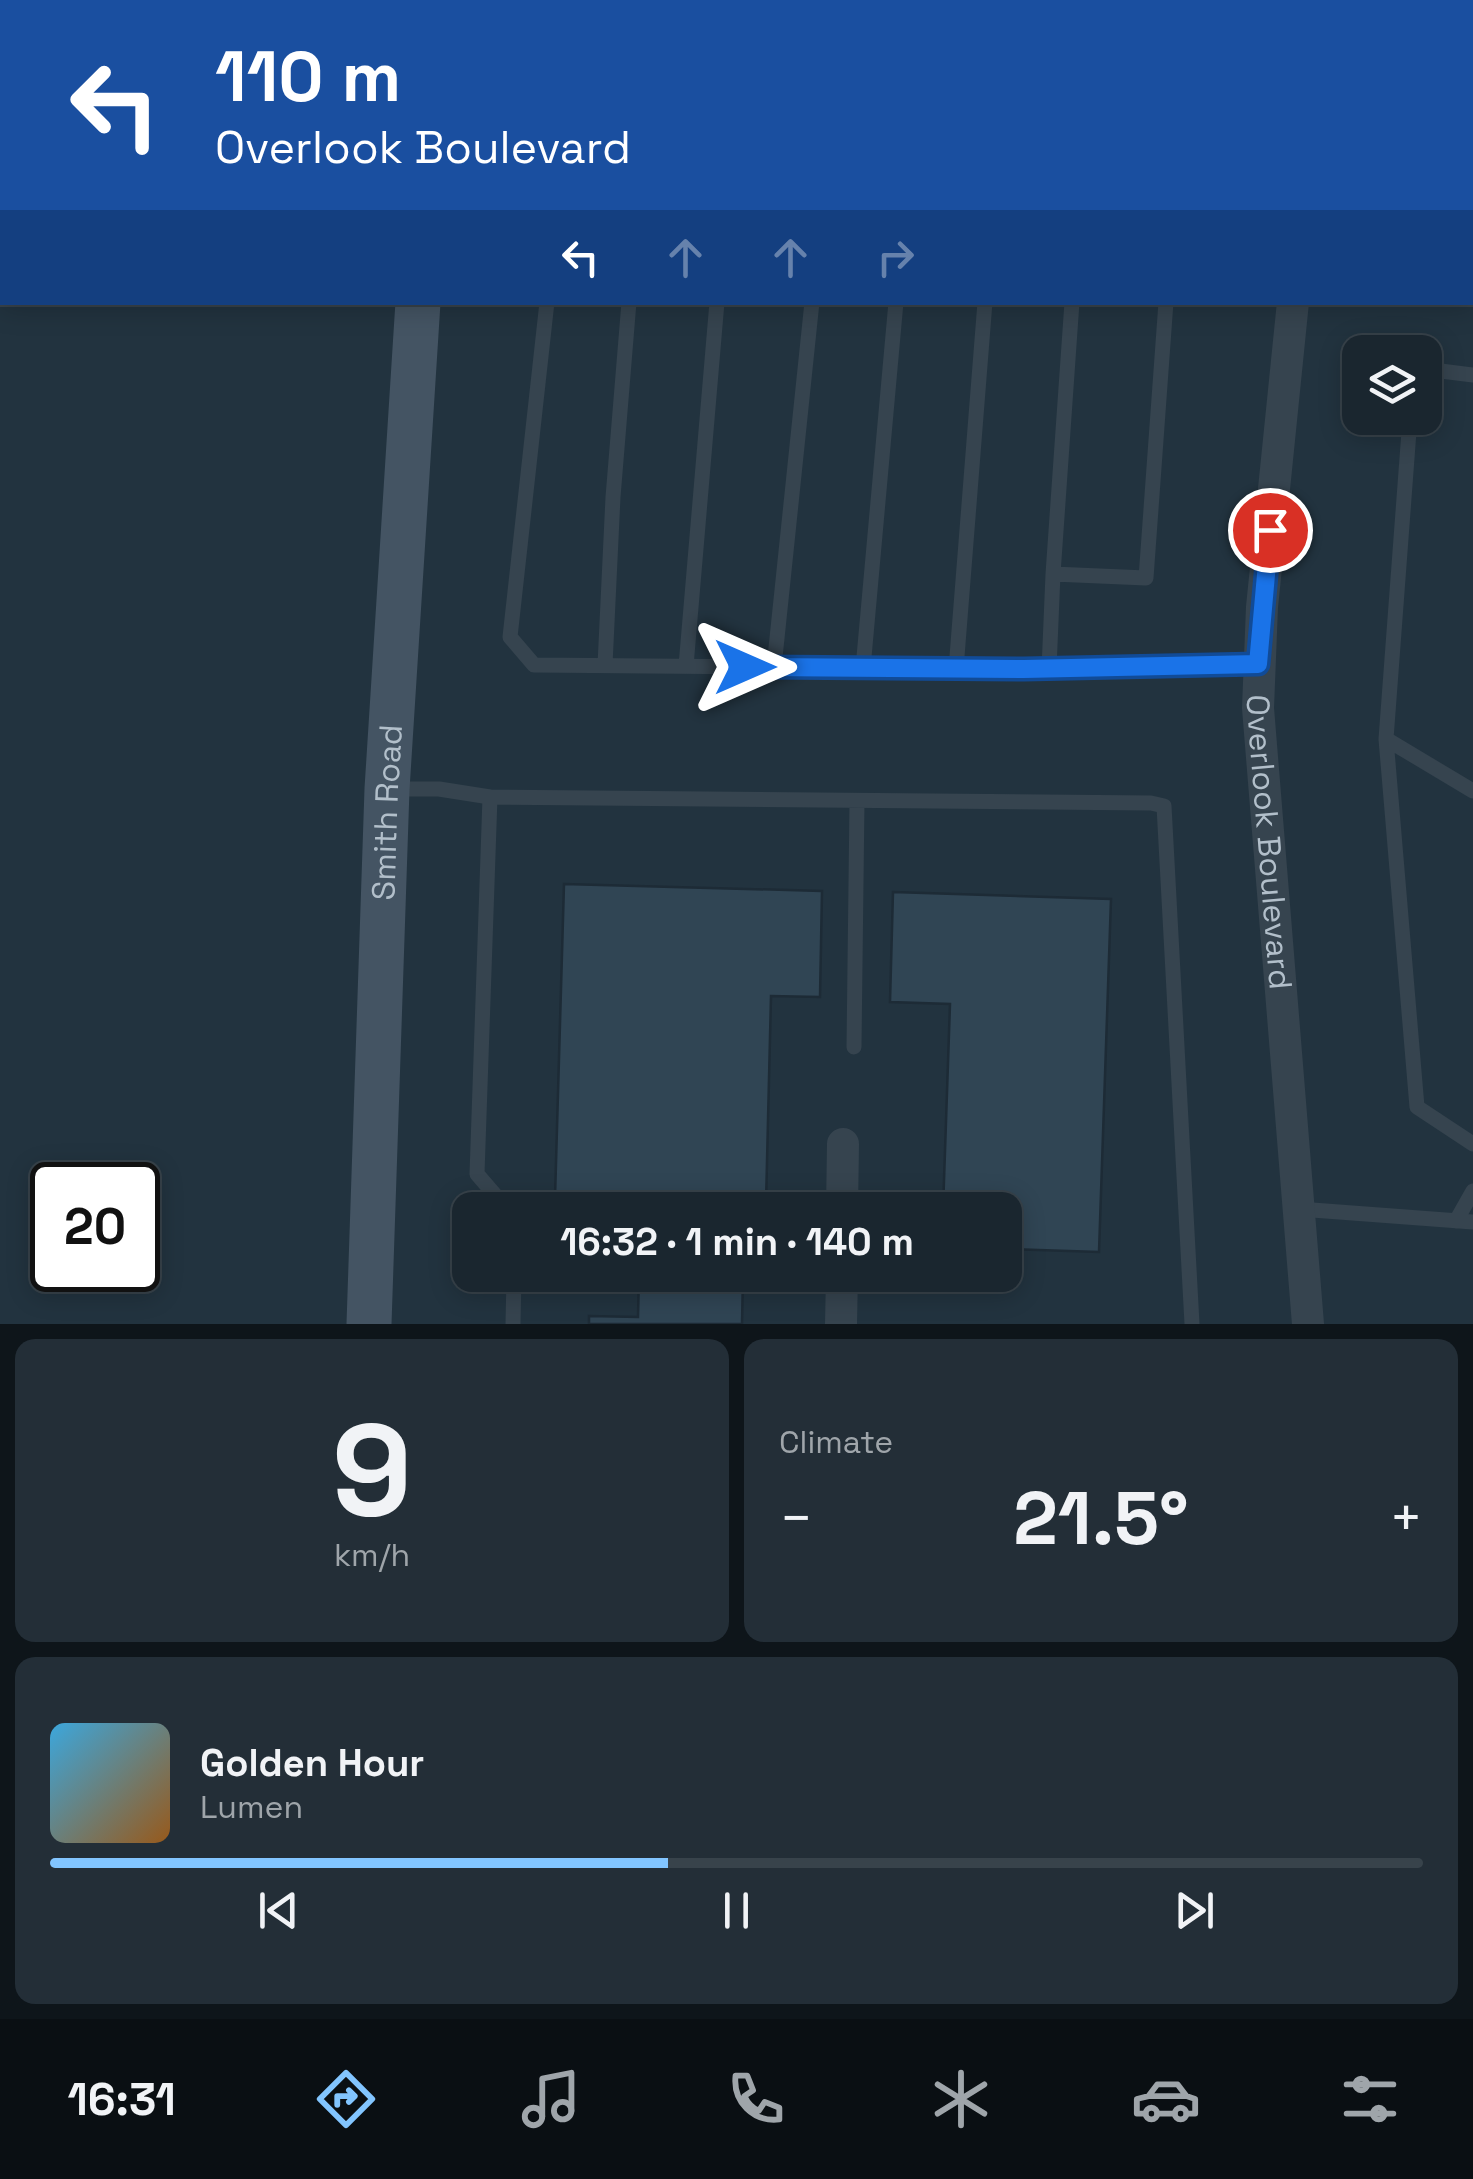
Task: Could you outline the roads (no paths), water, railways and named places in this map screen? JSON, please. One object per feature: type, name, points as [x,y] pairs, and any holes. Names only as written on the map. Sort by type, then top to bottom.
[{"type":"street","name":"Smith Road","points":[[369,1324],[387,789],[418,305]]},
{"type":"street","name":"Overlook Boulevard","points":[[1292,305],[1258,664],[1259,732],[1308,1324]]},
{"type":"street","points":[[842,1192],[843,1144]]},
{"type":"street","points":[[842,1292],[842,1324]]},
{"type":"lane","points":[[547,305],[510,638],[534,665],[1049,669],[1258,664]]},
{"type":"lane","points":[[604,665],[628,305]]},
{"type":"lane","points":[[686,666],[717,305]]},
{"type":"lane","points":[[774,667],[812,305]]},
{"type":"lane","points":[[863,668],[896,305]]},
{"type":"lane","points":[[956,669],[985,305]]},
{"type":"lane","points":[[1049,669],[1072,305]]},
{"type":"lane","points":[[1052,574],[1146,578],[1166,305]]},
{"type":"lane","points":[[1442,372],[1473,375]]},
{"type":"lane","points":[[1409,435],[1386,739],[1417,1107],[1473,1144]]},
{"type":"lane","points":[[1386,739],[1473,791]]},
{"type":"lane","points":[[387,789],[438,790],[490,798],[1164,806],[1192,1324]]},
{"type":"lane","points":[[490,798],[478,1174],[493,1192]]},
{"type":"lane","points":[[854,1047],[856,801]]},
{"type":"lane","points":[[1456,1221],[1473,1191]]},
{"type":"lane","points":[[1299,1209],[1473,1222]]},
{"type":"lane","points":[[513,1324],[514,1292]]}]
